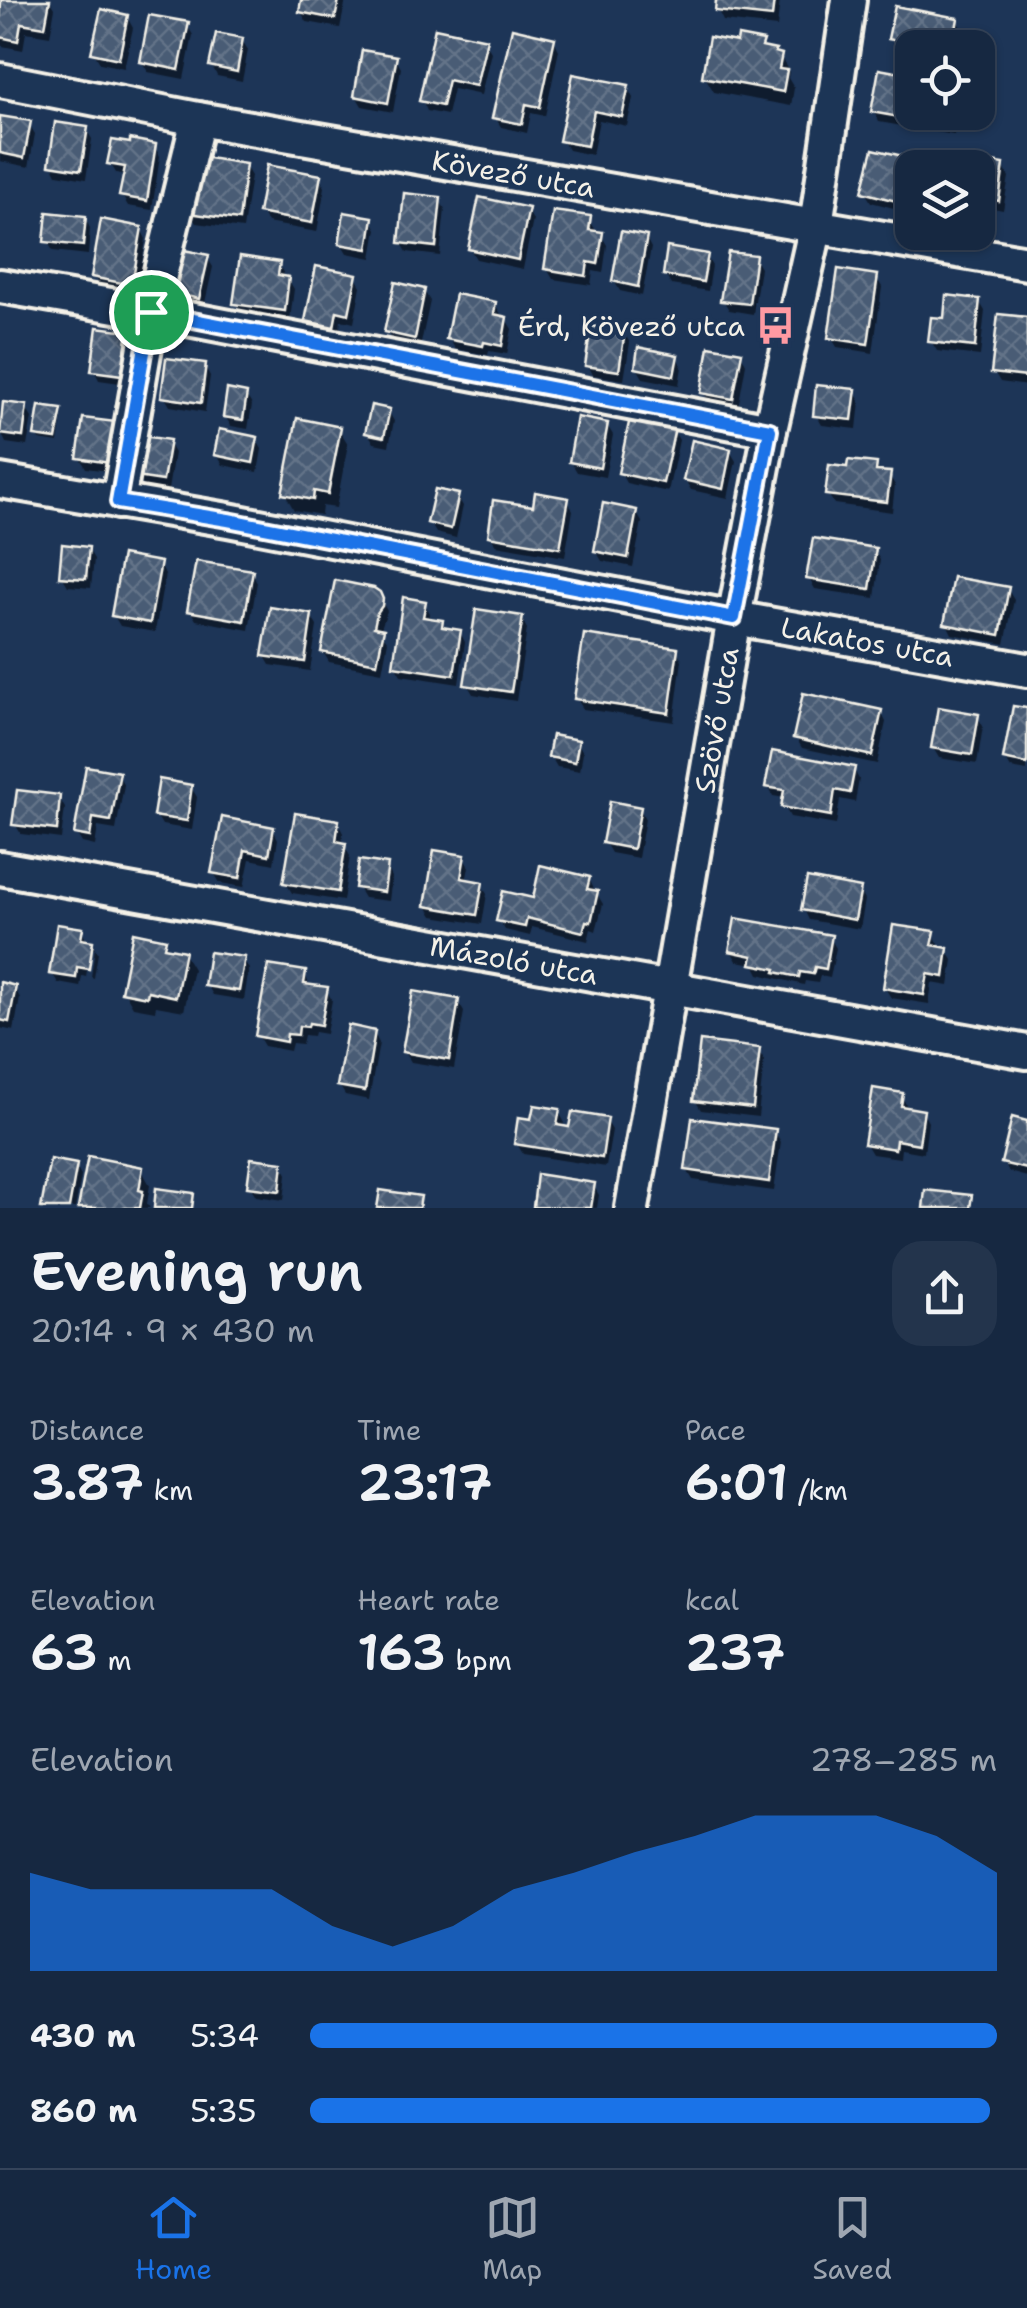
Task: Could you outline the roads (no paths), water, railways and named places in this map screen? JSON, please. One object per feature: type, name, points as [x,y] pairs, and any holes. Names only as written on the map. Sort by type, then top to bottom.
[{"type":"street","name":"Szövő utca","points":[[632,1208],[734,618],[770,430],[816,225],[849,0]]},
{"type":"street","name":"Kövező utca","points":[[0,80],[198,120],[1027,262]]},
{"type":"street","points":[[118,502],[151,312],[198,120]]},
{"type":"street","points":[[0,286],[770,430]]},
{"type":"street","name":"Lakatos utca","points":[[0,481],[1027,670]]},
{"type":"street","name":"Mázoló utca","points":[[0,868],[1027,1052]]},
{"type":"place","name":"Érd, Kövező utca","points":[[775,326]]}]
